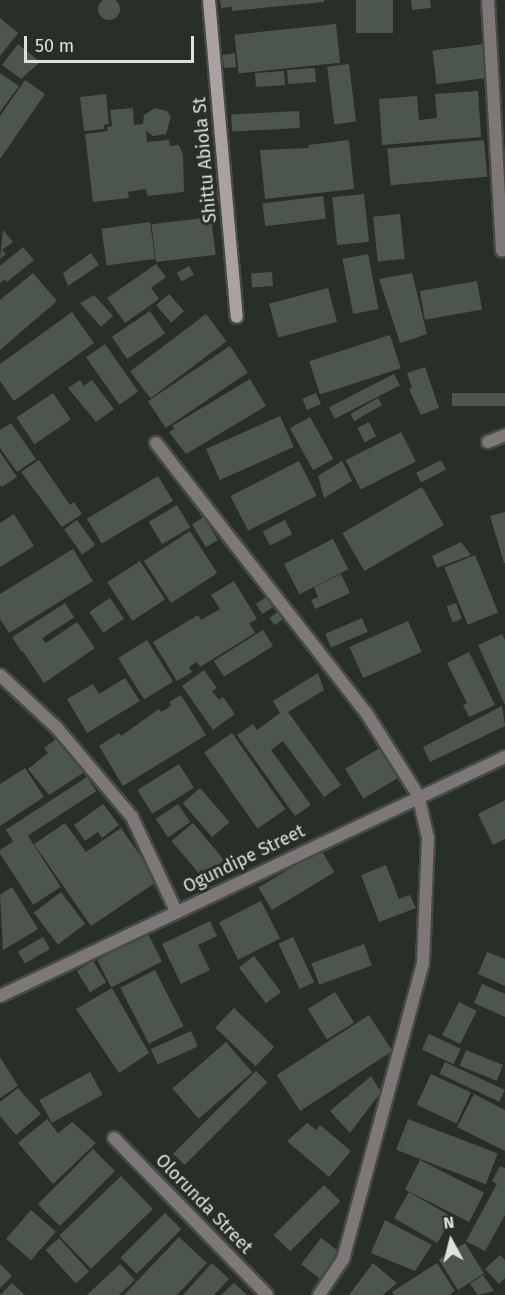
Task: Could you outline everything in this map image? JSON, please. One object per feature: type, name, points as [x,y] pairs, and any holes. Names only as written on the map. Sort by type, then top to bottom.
[{"type":"street","name":"Shittu Abiola St","points":[[209,0],[237,317]]},
{"type":"street","points":[[488,0],[502,251]]},
{"type":"street","points":[[488,442],[505,435]]},
{"type":"street","points":[[156,443],[367,714],[418,795],[428,838],[423,963],[343,1259],[319,1295]]},
{"type":"street","points":[[0,675],[57,728],[132,818],[176,911]]},
{"type":"street","name":"Ogundipe Street","points":[[0,996],[418,795],[505,757]]},
{"type":"street","name":"Olorunda Street","points":[[114,1137],[267,1295]]},
{"type":"building","points":[[109,-2],[117,1],[120,9],[117,17],[109,20],[101,17],[98,9],[101,1]]},
{"type":"building","points":[[220,0],[324,0],[324,2],[232,11],[232,7],[221,8]]},
{"type":"building","points":[[356,0],[393,0],[393,33],[356,33]]},
{"type":"building","points":[[411,0],[430,0],[431,8],[412,10]]},
{"type":"building","points":[[0,18],[18,33],[0,56]]},
{"type":"building","points":[[336,24],[340,63],[239,73],[235,35]]},
{"type":"building","points":[[18,44],[40,62],[21,79],[2,65]]},
{"type":"building","points":[[485,44],[489,78],[437,84],[432,50]]},
{"type":"building","points":[[235,53],[236,67],[224,68],[222,55]]},
{"type":"building","points":[[349,64],[356,122],[334,124],[327,67]]},
{"type":"building","points":[[315,68],[316,82],[288,84],[287,70]]},
{"type":"building","points":[[284,71],[285,85],[256,87],[255,73]]},
{"type":"building","points":[[0,73],[19,86],[0,112]]},
{"type":"building","points":[[25,80],[45,94],[0,159],[0,116]]},
{"type":"building","points":[[478,91],[481,137],[382,145],[379,99],[417,96],[419,120],[437,118],[435,94]]},
{"type":"building","points":[[106,94],[109,124],[104,125],[104,129],[84,131],[80,97]]},
{"type":"building","points":[[133,108],[134,125],[143,124],[144,115],[155,108],[167,111],[171,117],[166,134],[153,136],[146,131],[147,142],[169,140],[170,146],[179,145],[183,155],[184,192],[147,196],[146,189],[128,192],[129,198],[93,202],[85,134],[108,131],[107,127],[112,126],[110,110]]},
{"type":"building","points":[[299,111],[300,128],[232,132],[231,115]]},
{"type":"building","points":[[349,140],[354,189],[265,199],[260,150],[309,148],[308,145]]},
{"type":"building","points":[[484,140],[487,177],[391,185],[387,148]]},
{"type":"building","points":[[217,191],[218,200],[208,201],[207,192]]},
{"type":"building","points":[[364,194],[369,242],[337,245],[332,197]]},
{"type":"building","points":[[323,196],[326,219],[265,226],[262,203]]},
{"type":"building","points":[[400,214],[405,259],[378,262],[373,217]]},
{"type":"building","points":[[211,217],[216,255],[156,262],[151,224]]},
{"type":"building","points":[[150,222],[155,259],[107,265],[101,229]]},
{"type":"building","points":[[3,230],[13,242],[2,250],[6,254],[0,259]]},
{"type":"building","points":[[23,247],[34,260],[7,282],[5,279],[0,283],[0,266]]},
{"type":"building","points":[[91,253],[99,265],[68,286],[63,273]]},
{"type":"building","points":[[368,254],[379,309],[353,314],[342,259]]},
{"type":"building","points":[[156,264],[166,277],[151,288],[159,299],[125,323],[107,298]]},
{"type":"building","points":[[189,266],[194,275],[182,282],[177,273]]},
{"type":"building","points":[[272,272],[273,286],[252,287],[251,273]]},
{"type":"building","points":[[33,273],[57,301],[0,350],[0,300]]},
{"type":"building","points":[[412,273],[427,334],[400,343],[379,279]]},
{"type":"building","points":[[477,281],[482,310],[425,320],[420,291]]},
{"type":"building","points":[[328,288],[337,322],[278,338],[269,304]]},
{"type":"building","points":[[169,294],[184,311],[171,323],[156,305]]},
{"type":"building","points":[[94,295],[113,316],[101,327],[80,303]]},
{"type":"building","points":[[150,311],[165,333],[127,359],[112,337]]},
{"type":"building","points":[[72,312],[94,343],[14,401],[0,381],[0,364]]},
{"type":"building","points":[[206,314],[226,341],[151,398],[130,371]]},
{"type":"building","points":[[390,335],[401,368],[320,395],[309,361]]},
{"type":"building","points":[[105,344],[138,392],[119,405],[86,357]]},
{"type":"building","points":[[230,346],[248,373],[166,428],[148,401]]},
{"type":"building","points":[[425,367],[439,408],[421,415],[409,389],[412,388],[407,373]]},
{"type":"building","points":[[394,374],[400,386],[335,419],[329,407]]},
{"type":"building","points":[[250,379],[266,406],[186,454],[169,432],[174,429],[172,426]]},
{"type":"building","points":[[80,380],[84,386],[92,380],[114,409],[96,422],[68,388]]},
{"type":"building","points":[[53,393],[71,420],[34,444],[17,418]]},
{"type":"building","points":[[316,393],[321,404],[307,410],[302,399]]},
{"type":"building","points":[[452,393],[505,393],[505,406],[452,406]]},
{"type":"building","points":[[378,398],[382,405],[354,421],[350,414]]},
{"type":"building","points":[[280,416],[294,447],[220,480],[206,449]]},
{"type":"building","points":[[310,417],[333,459],[313,470],[290,428]]},
{"type":"building","points":[[369,422],[376,436],[365,442],[357,428]]},
{"type":"building","points":[[11,423],[36,459],[17,472],[0,448],[0,430]]},
{"type":"building","points":[[401,432],[416,461],[361,490],[346,460]]},
{"type":"building","points":[[0,452],[17,477],[2,487],[0,485]]},
{"type":"building","points":[[39,460],[70,505],[74,502],[82,514],[62,527],[21,472]]},
{"type":"building","points":[[441,460],[446,470],[421,483],[416,473]]},
{"type":"building","points":[[299,461],[317,496],[248,531],[230,496]]},
{"type":"building","points":[[342,461],[352,481],[324,498],[318,476]]},
{"type":"building","points":[[158,476],[173,501],[102,544],[87,519]]},
{"type":"building","points":[[422,487],[444,525],[364,571],[342,533]]},
{"type":"building","points":[[177,505],[190,527],[162,544],[149,522]]},
{"type":"building","points":[[505,512],[505,563],[504,563],[490,516]]},
{"type":"building","points":[[14,514],[34,546],[0,567],[0,523]]},
{"type":"building","points":[[204,517],[218,540],[206,547],[192,524]]},
{"type":"building","points":[[77,520],[95,545],[82,554],[64,529]]},
{"type":"building","points":[[285,520],[292,534],[270,546],[263,531]]},
{"type":"building","points":[[190,531],[217,573],[171,603],[144,561]]},
{"type":"building","points":[[333,539],[348,569],[299,594],[284,564]]},
{"type":"building","points":[[461,542],[471,555],[437,568],[432,556]]},
{"type":"building","points":[[73,549],[93,581],[9,633],[0,619],[0,594]]},
{"type":"building","points":[[475,555],[498,612],[468,625],[444,567]]},
{"type":"building","points":[[140,561],[165,600],[132,621],[107,582]]},
{"type":"building","points":[[341,574],[350,593],[315,609],[311,600],[318,597],[314,587]]},
{"type":"building","points":[[234,581],[257,619],[249,623],[255,633],[200,667],[197,662],[189,667],[192,672],[177,681],[153,642],[198,615],[201,620],[220,609],[211,595]]},
{"type":"building","points":[[267,597],[273,607],[262,614],[256,604]]},
{"type":"building","points":[[110,598],[124,619],[103,633],[89,612]]},
{"type":"building","points":[[65,603],[74,617],[21,652],[12,637]]},
{"type":"building","points":[[456,603],[462,619],[453,622],[447,607]]},
{"type":"building","points":[[279,611],[284,618],[275,625],[269,618]]},
{"type":"building","points":[[362,618],[368,632],[331,647],[325,634]]},
{"type":"building","points":[[408,621],[422,652],[363,678],[350,647]]},
{"type":"building","points":[[77,622],[95,648],[44,683],[22,650],[41,637],[46,643]]},
{"type":"building","points":[[263,630],[273,646],[224,677],[214,661]]},
{"type":"building","points":[[502,634],[505,640],[505,705],[478,645]]},
{"type":"building","points":[[147,640],[173,682],[144,700],[118,658]]},
{"type":"building","points":[[469,652],[495,705],[469,717],[463,705],[467,703],[447,663]]},
{"type":"building","points":[[204,670],[217,688],[212,691],[219,700],[223,697],[235,714],[213,730],[182,686]]},
{"type":"building","points":[[318,673],[324,690],[288,712],[341,785],[324,797],[283,741],[271,750],[311,805],[295,816],[237,735],[253,724],[257,730],[280,713],[273,701]]},
{"type":"building","points":[[125,678],[140,701],[87,733],[67,699],[93,684],[99,694]]},
{"type":"building","points":[[181,695],[206,735],[123,786],[99,746],[119,733],[121,736],[159,709],[161,712],[171,706],[169,702]]},
{"type":"building","points":[[502,706],[505,726],[430,762],[423,747]]},
{"type":"building","points":[[232,733],[285,809],[257,829],[204,753]]},
{"type":"building","points":[[59,737],[86,771],[49,795],[28,769],[48,753],[44,748]]},
{"type":"building","points":[[383,746],[401,776],[363,799],[345,769]]},
{"type":"building","points":[[179,764],[194,788],[152,814],[137,790]]},
{"type":"building","points":[[25,768],[44,797],[0,826],[0,784]]},
{"type":"building","points":[[87,777],[96,791],[15,844],[6,830]]},
{"type":"building","points":[[200,788],[230,822],[212,837],[183,803]]},
{"type":"building","points":[[505,800],[505,839],[493,845],[478,814]]},
{"type":"building","points":[[103,804],[119,825],[102,838],[98,832],[85,841],[74,825]]},
{"type":"building","points":[[178,804],[190,822],[168,837],[156,819]]},
{"type":"building","points":[[65,823],[86,852],[121,828],[158,881],[91,926],[34,844]]},
{"type":"building","points":[[193,823],[224,860],[202,878],[172,841]]},
{"type":"building","points":[[26,833],[61,887],[33,905],[0,854],[0,850]]},
{"type":"building","points":[[321,850],[334,872],[272,910],[258,888]]},
{"type":"building","points":[[386,865],[399,899],[410,895],[416,908],[379,922],[361,875]]},
{"type":"building","points":[[12,887],[38,929],[3,950],[0,895]]},
{"type":"building","points":[[61,892],[85,924],[58,944],[34,912]]},
{"type":"building","points":[[261,901],[280,938],[238,960],[219,922]]},
{"type":"building","points":[[210,921],[217,936],[198,945],[210,970],[181,984],[162,944]]},
{"type":"building","points":[[148,934],[162,962],[111,987],[97,960]]},
{"type":"building","points":[[43,937],[50,949],[25,964],[18,952]]},
{"type":"building","points":[[293,937],[314,982],[300,989],[278,944]]},
{"type":"building","points":[[364,944],[372,966],[319,985],[311,963]]},
{"type":"building","points":[[487,952],[505,959],[505,986],[478,974]]},
{"type":"building","points":[[254,956],[281,992],[266,1003],[239,967]]},
{"type":"building","points":[[93,961],[106,982],[90,992],[77,971]]},
{"type":"building","points":[[155,970],[184,1026],[149,1044],[120,988]]},
{"type":"building","points":[[482,984],[505,994],[505,1017],[474,1003]]},
{"type":"building","points":[[112,988],[149,1053],[119,1073],[76,1009]]},
{"type":"building","points":[[335,992],[354,1023],[327,1039],[308,1009]]},
{"type":"building","points":[[459,1002],[477,1011],[460,1044],[442,1035]]},
{"type":"building","points":[[234,1008],[274,1047],[256,1066],[215,1027]]},
{"type":"building","points":[[369,1015],[392,1051],[300,1111],[277,1075]]},
{"type":"building","points":[[191,1031],[198,1047],[158,1064],[151,1049]]},
{"type":"building","points":[[429,1034],[461,1049],[454,1064],[422,1049]]},
{"type":"building","points":[[226,1042],[252,1072],[199,1119],[172,1089]]},
{"type":"building","points":[[466,1050],[503,1065],[497,1081],[460,1066]]},
{"type":"building","points":[[0,1057],[18,1086],[0,1098]]},
{"type":"building","points":[[445,1062],[505,1090],[499,1102],[440,1074]]},
{"type":"building","points":[[256,1071],[267,1082],[185,1165],[173,1154]]},
{"type":"building","points":[[90,1072],[103,1095],[52,1123],[39,1100]]},
{"type":"building","points":[[431,1074],[471,1093],[457,1123],[417,1105]]},
{"type":"building","points":[[371,1076],[381,1092],[350,1133],[330,1111]]},
{"type":"building","points":[[18,1088],[41,1114],[16,1135],[0,1116],[0,1102]]},
{"type":"building","points":[[474,1094],[505,1110],[505,1151],[457,1127]]},
{"type":"building","points":[[47,1119],[58,1133],[72,1122],[96,1143],[53,1184],[18,1143]]},
{"type":"building","points":[[408,1119],[498,1153],[486,1184],[396,1150]]},
{"type":"building","points":[[307,1123],[316,1130],[320,1125],[351,1151],[329,1177],[287,1141]]},
{"type":"building","points":[[93,1149],[115,1171],[60,1226],[38,1204]]},
{"type":"building","points":[[420,1160],[484,1193],[469,1222],[405,1189]]},
{"type":"building","points":[[500,1166],[505,1168],[505,1215],[485,1251],[466,1241],[497,1184],[492,1181]]},
{"type":"building","points":[[121,1176],[153,1209],[91,1269],[59,1236]]},
{"type":"building","points":[[324,1185],[340,1201],[290,1251],[274,1235]]},
{"type":"building","points":[[409,1192],[452,1217],[437,1243],[394,1218]]},
{"type":"building","points":[[31,1210],[56,1232],[31,1260],[6,1239]]},
{"type":"building","points":[[165,1213],[181,1229],[137,1274],[120,1258]]},
{"type":"building","points":[[385,1220],[432,1245],[415,1271],[371,1253]]},
{"type":"building","points":[[179,1237],[207,1263],[177,1295],[124,1295]]},
{"type":"building","points":[[59,1238],[89,1271],[76,1283],[46,1250]]},
{"type":"building","points":[[321,1238],[341,1253],[321,1279],[301,1264]]},
{"type":"building","points":[[465,1243],[484,1274],[458,1290],[439,1259]]},
{"type":"building","points":[[500,1255],[505,1260],[505,1278],[499,1284],[485,1269]]},
{"type":"building","points":[[212,1263],[229,1279],[214,1295],[183,1295]]},
{"type":"building","points":[[373,1263],[397,1283],[383,1295],[349,1295]]},
{"type":"building","points":[[437,1263],[455,1291],[449,1295],[394,1295],[392,1292]]},
{"type":"building","points":[[0,1264],[12,1276],[0,1288]]},
{"type":"building","points":[[120,1264],[135,1280],[119,1295],[87,1295]]},
{"type":"building","points":[[483,1275],[494,1291],[478,1295],[470,1284]]},
{"type":"building","points":[[12,1283],[25,1295],[0,1295]]},
{"type":"building","points":[[234,1283],[247,1295],[221,1295]]}]
